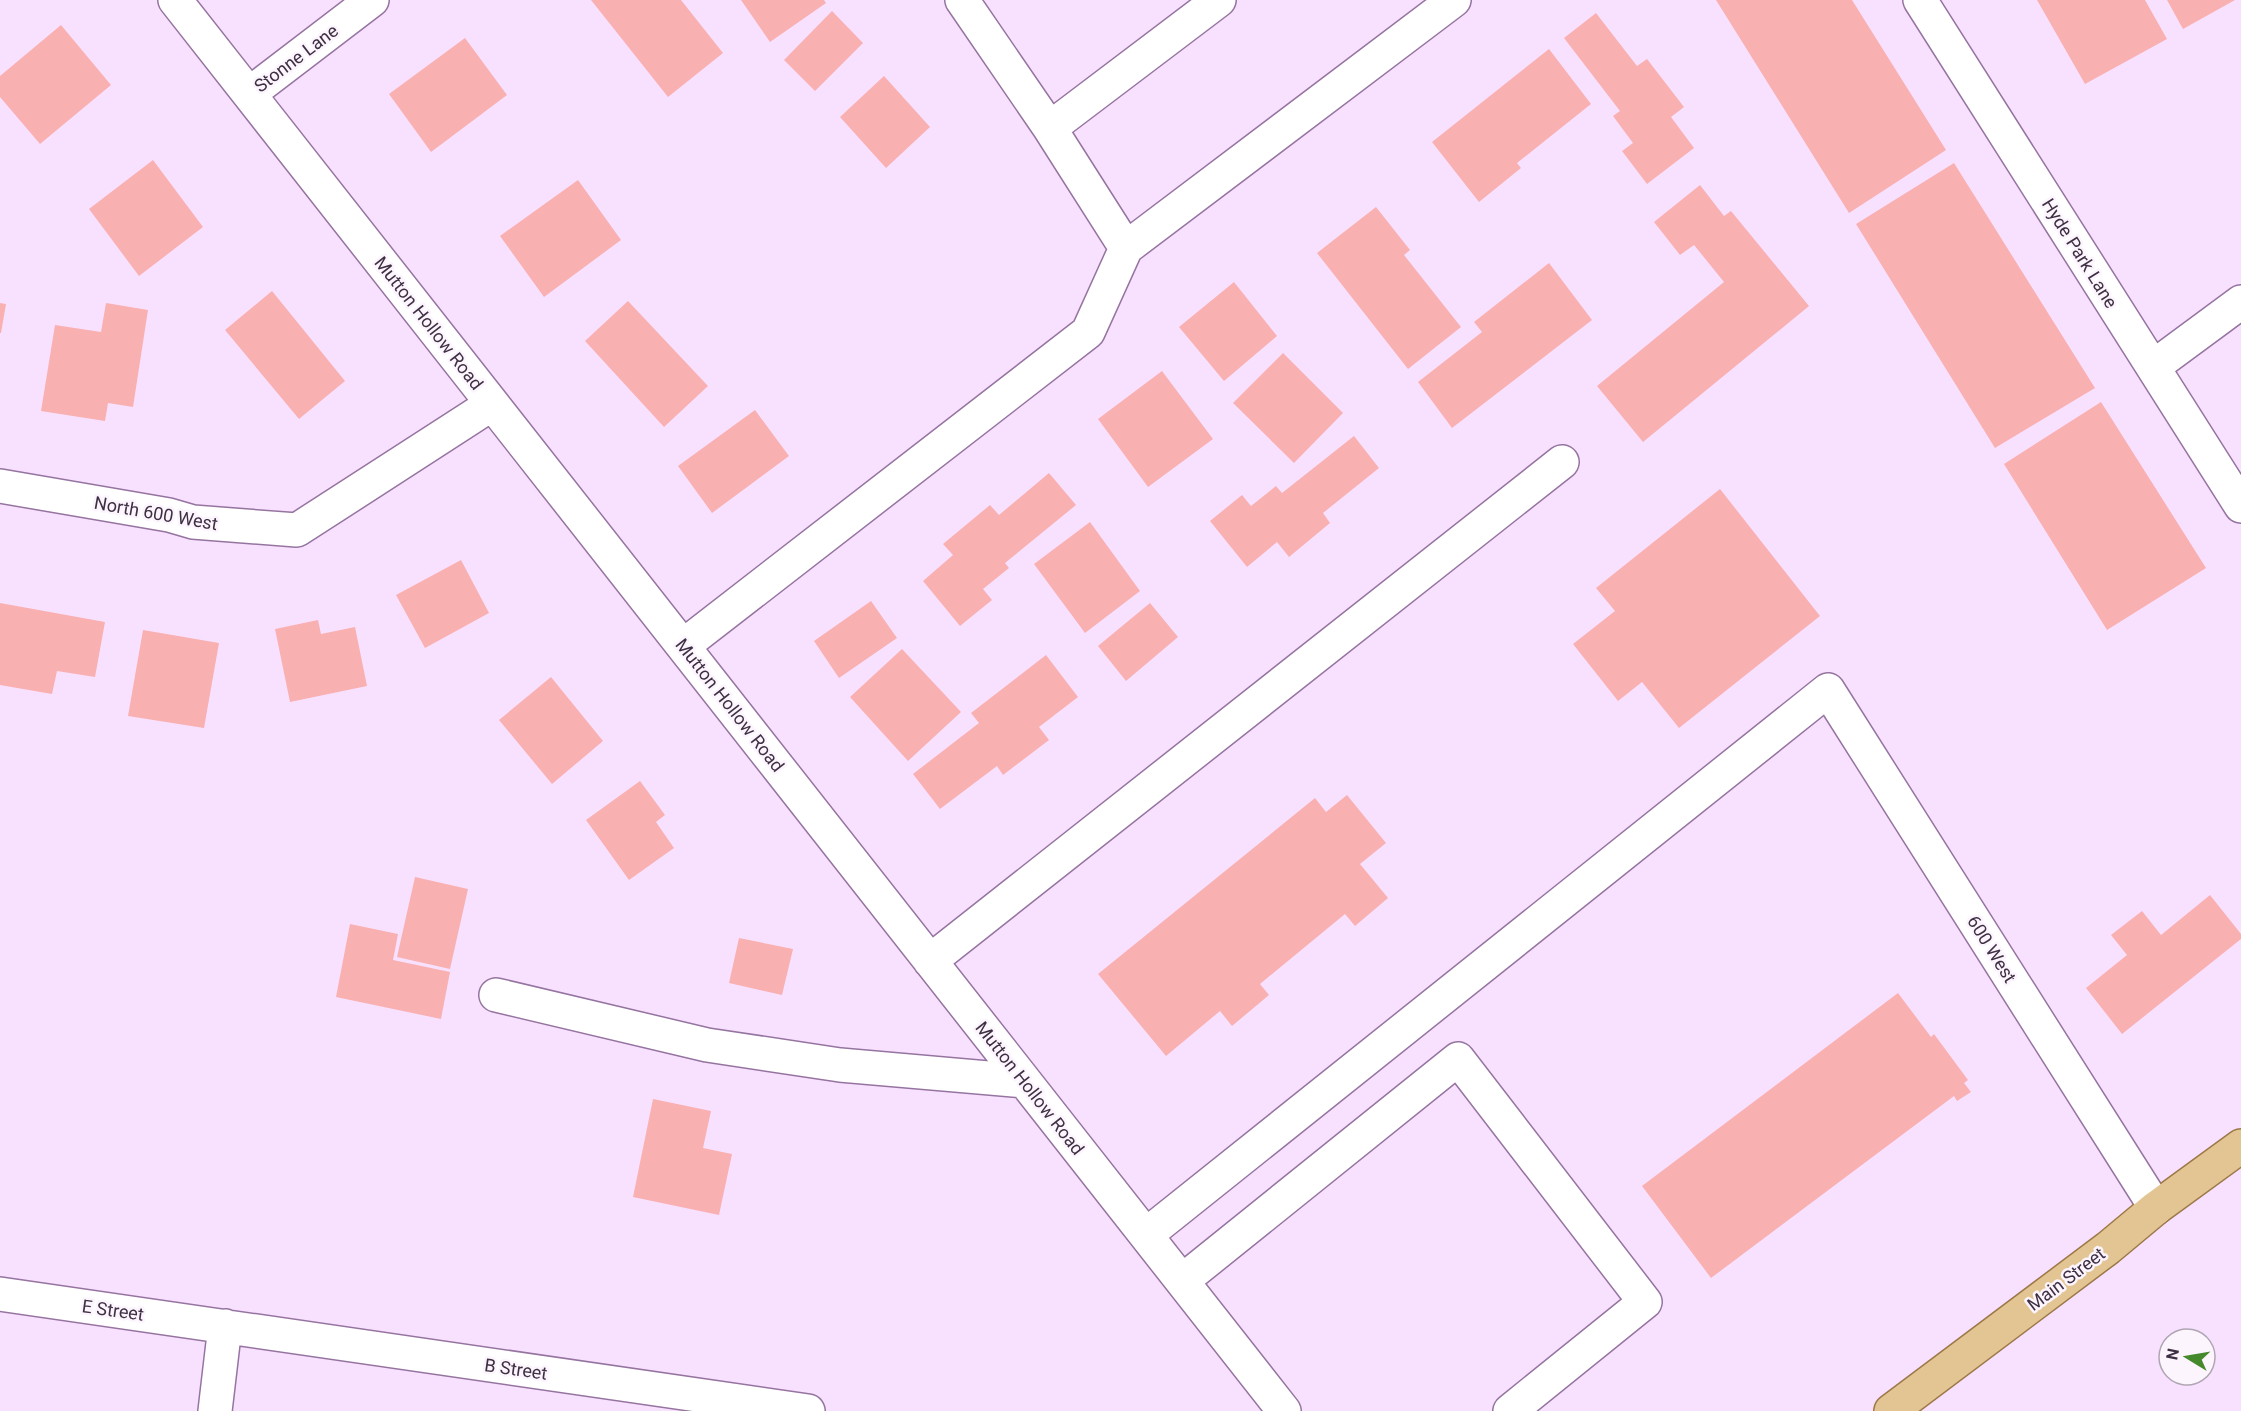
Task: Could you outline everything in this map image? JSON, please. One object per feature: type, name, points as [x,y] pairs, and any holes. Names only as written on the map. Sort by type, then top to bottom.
[{"type":"main road","name":"Main Street","points":[[1891,1411],[2108,1248],[2156,1208],[2241,1146]]},
{"type":"street","name":"Mutton Hollow Road","points":[[175,0],[1284,1411]]},
{"type":"street","name":"Stonne Lane","points":[[249,94],[372,0]]},
{"type":"street","points":[[962,0],[1050,128],[1126,248]]},
{"type":"street","points":[[1050,128],[1219,0]]},
{"type":"street","points":[[683,646],[1088,332],[1126,248],[1454,0]]},
{"type":"street","name":"Hyde Park Lane","points":[[1920,0],[2241,506]]},
{"type":"street","points":[[2153,367],[2241,302]]},
{"type":"street","name":"North 600 West","points":[[0,486],[169,515],[193,522],[297,530],[492,404]]},
{"type":"street","points":[[930,961],[1562,462]]},
{"type":"street","name":"600 West","points":[[1146,1235],[1828,690],[2156,1208]]},
{"type":"street","points":[[496,995],[707,1045],[840,1065],[1024,1081]]},
{"type":"street","points":[[1182,1281],[1458,1059],[1645,1302],[1510,1411]]},
{"type":"street","points":[[0,1266],[12,1296]]},
{"type":"street","name":"E Street","points":[[12,1296],[225,1326]]},
{"type":"street","points":[[216,1411],[225,1326]]},
{"type":"street","name":"B Street","points":[[225,1326],[808,1411]]},
{"type":"building","points":[[591,0],[681,0],[723,53],[668,97]]},
{"type":"building","points":[[741,0],[824,0],[826,3],[770,42]]},
{"type":"building","points":[[1716,0],[1852,0],[1946,150],[1849,213]]},
{"type":"building","points":[[2037,0],[2145,0],[2167,39],[2085,84]]},
{"type":"building","points":[[2167,0],[2235,0],[2183,29]]},
{"type":"building","points":[[832,11],[863,43],[815,91],[784,60]]},
{"type":"building","points":[[1596,13],[1637,66],[1647,59],[1684,107],[1671,117],[1694,148],[1647,184],[1622,151],[1633,143],[1613,116],[1620,111],[1564,38]]},
{"type":"building","points":[[61,25],[111,85],[40,144],[0,97],[0,76]]},
{"type":"building","points":[[465,38],[507,95],[431,152],[389,94]]},
{"type":"building","points":[[1549,49],[1591,104],[1517,163],[1521,168],[1479,202],[1432,142]]},
{"type":"building","points":[[884,76],[930,127],[886,168],[840,117]]},
{"type":"building","points":[[153,160],[203,227],[139,276],[89,209]]},
{"type":"building","points":[[1954,163],[2095,388],[1995,448],[1856,224]]},
{"type":"building","points":[[578,180],[621,240],[544,297],[500,236]]},
{"type":"building","points":[[1700,185],[1724,216],[1731,211],[1809,306],[1643,442],[1597,386],[1724,282],[1694,245],[1680,255],[1654,222]]},
{"type":"building","points":[[1376,207],[1410,250],[1404,255],[1461,327],[1408,369],[1317,253]]},
{"type":"building","points":[[1549,263],[1592,320],[1452,428],[1418,382],[1482,332],[1474,322]]},
{"type":"building","points":[[1234,282],[1277,336],[1224,381],[1179,327]]},
{"type":"building","points":[[272,291],[345,381],[299,419],[225,330]]},
{"type":"building","points":[[628,301],[708,386],[664,427],[585,341]]},
{"type":"building","points":[[0,303],[6,304],[1,333],[0,333]]},
{"type":"building","points":[[106,303],[148,310],[133,407],[108,403],[105,421],[41,411],[55,325],[101,332]]},
{"type":"building","points":[[1283,353],[1343,413],[1294,463],[1233,403]]},
{"type":"building","points":[[1162,371],[1213,439],[1148,487],[1098,419]]},
{"type":"building","points":[[2101,402],[2206,568],[2107,630],[2004,464]]},
{"type":"building","points":[[755,410],[789,456],[712,513],[678,466]]},
{"type":"building","points":[[1354,436],[1379,468],[1323,513],[1330,523],[1289,557],[1277,542],[1247,567],[1210,521],[1242,495],[1251,506],[1276,486],[1282,493]]},
{"type":"building","points":[[1049,473],[1076,505],[1005,563],[1009,568],[983,589],[992,600],[960,626],[923,581],[953,555],[943,544],[990,505],[999,515]]},
{"type":"building","points":[[1720,489],[1820,616],[1679,728],[1642,682],[1618,701],[1573,644],[1615,611],[1596,588]]},
{"type":"building","points":[[1090,522],[1140,591],[1085,633],[1034,564]]},
{"type":"building","points":[[461,560],[489,613],[425,648],[396,595]]},
{"type":"building","points":[[871,601],[897,638],[839,678],[814,641]]},
{"type":"building","points":[[0,603],[105,622],[95,677],[57,671],[52,694],[0,685]]},
{"type":"building","points":[[1150,603],[1178,637],[1126,681],[1098,646]]},
{"type":"building","points":[[318,620],[321,634],[355,627],[367,686],[290,702],[275,629]]},
{"type":"building","points":[[143,630],[219,643],[204,728],[128,716]]},
{"type":"building","points":[[902,649],[961,712],[908,761],[850,697]]},
{"type":"building","points":[[1046,655],[1078,697],[1039,727],[1049,740],[1003,775],[997,766],[940,809],[913,774],[979,723],[971,713]]},
{"type":"building","points":[[551,677],[603,741],[552,784],[499,720]]},
{"type":"building","points":[[640,781],[665,815],[656,822],[674,848],[629,880],[586,820]]},
{"type":"building","points":[[1347,795],[1386,843],[1360,864],[1388,898],[1355,926],[1345,914],[1260,984],[1269,995],[1232,1026],[1220,1011],[1166,1056],[1098,974],[1315,798],[1326,812]]},
{"type":"building","points":[[415,877],[468,889],[450,969],[397,957]]},
{"type":"building","points":[[2210,895],[2241,934],[2241,939],[2122,1034],[2086,988],[2127,955],[2111,935],[2142,911],[2161,935]]},
{"type":"building","points":[[350,924],[398,934],[393,960],[450,972],[441,1019],[336,997]]},
{"type":"building","points":[[739,938],[793,949],[782,995],[729,983]]},
{"type":"building","points":[[1898,993],[1931,1037],[1934,1034],[1968,1080],[1964,1083],[1971,1092],[1957,1101],[1954,1096],[1711,1278],[1642,1186]]},
{"type":"building","points":[[653,1099],[711,1111],[703,1148],[732,1154],[719,1215],[633,1197]]}]
